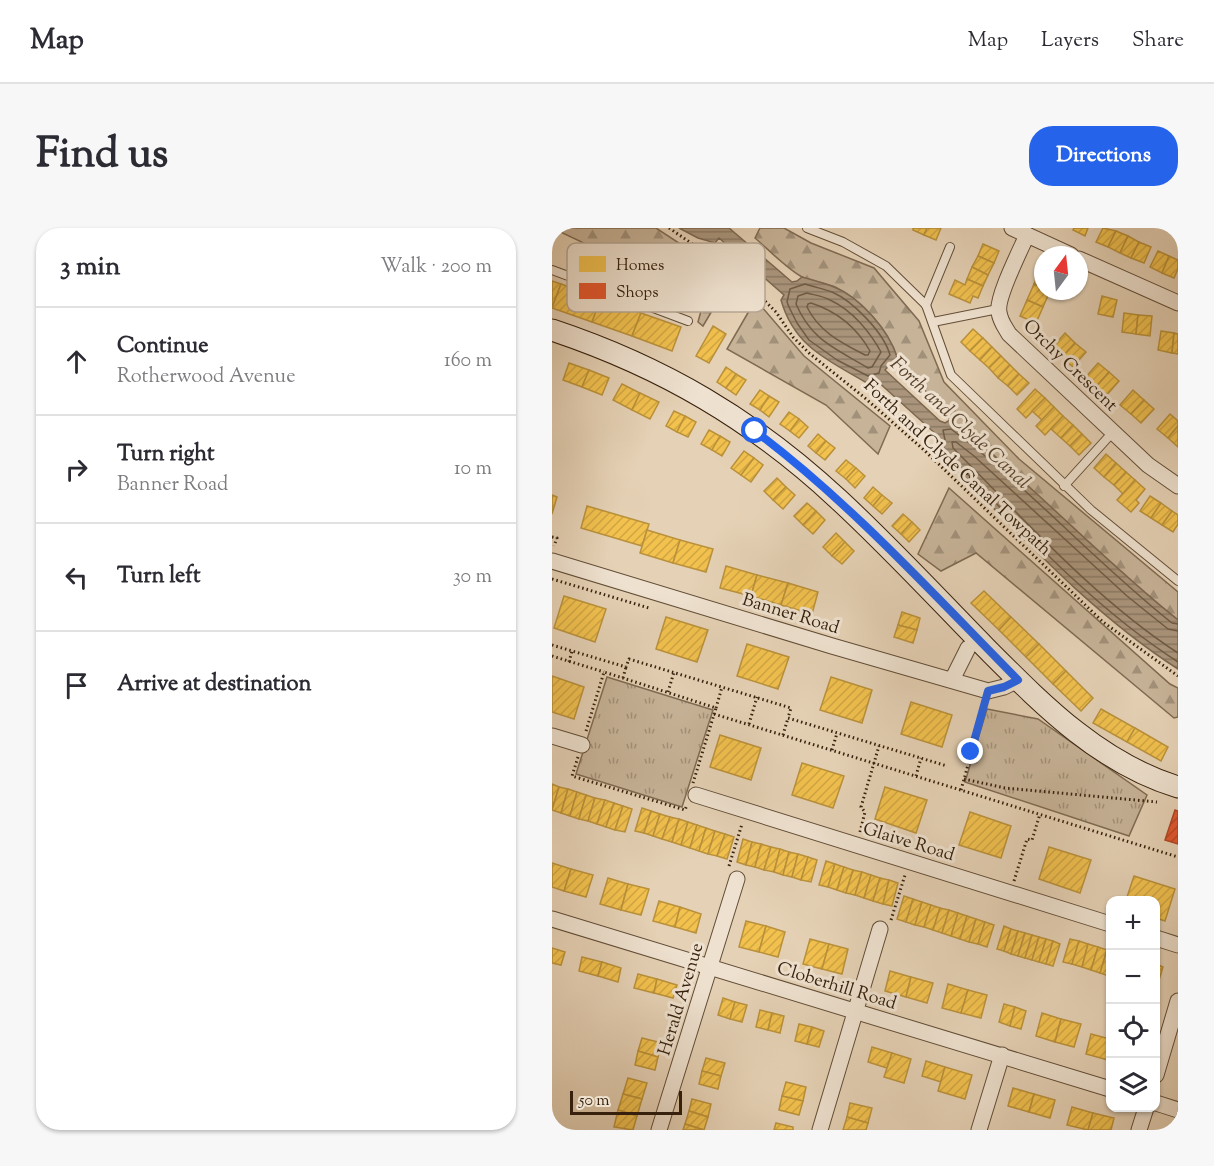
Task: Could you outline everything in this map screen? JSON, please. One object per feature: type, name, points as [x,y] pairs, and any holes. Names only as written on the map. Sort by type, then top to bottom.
[{"type":"street","points":[[1012,228],[1051,246]]},
{"type":"street","points":[[998,309],[1027,235]]},
{"type":"street","points":[[1088,263],[1178,303]]},
{"type":"street","name":"Orchy Crescent","points":[[998,309],[1001,321],[1009,334],[1158,473],[1178,486]]},
{"type":"street","points":[[552,330],[634,360],[717,405],[755,431],[799,464],[839,500],[1018,680],[1067,726],[1098,749],[1150,777],[1178,787]]},
{"type":"street","points":[[1158,473],[1178,471]]},
{"type":"street","name":"Banner Road","points":[[552,561],[988,691]]},
{"type":"street","points":[[952,680],[968,648]]},
{"type":"street","points":[[988,691],[1018,680]]},
{"type":"street","points":[[552,736],[582,745]]},
{"type":"street","name":"Glaive Road","points":[[693,794],[1106,923]]},
{"type":"street","name":"Herald Avenue","points":[[659,1130],[736,879]]},
{"type":"street","name":"Cloberhill Road","points":[[552,919],[1106,1088]]},
{"type":"street","points":[[820,1130],[880,929]]},
{"type":"street","points":[[1160,940],[1178,945]]},
{"type":"street","points":[[1160,1059],[1178,1001]]},
{"type":"street","points":[[979,1130],[1002,1055]]},
{"type":"street","points":[[1160,1105],[1178,1110]]},
{"type":"street","points":[[1139,1130],[1144,1112]]},
{"type":"lane","points":[[807,228],[843,242],[886,266],[926,305],[951,375],[1064,486],[1178,580]]},
{"type":"lane","points":[[926,305],[950,247]]},
{"type":"lane","points":[[552,270],[567,276]]},
{"type":"lane","points":[[933,322],[998,309]]},
{"type":"lane","points":[[664,312],[688,321]]},
{"type":"lane","points":[[1064,486],[1113,432]]},
{"type":"path","name":"Forth and Clyde Canal Towpath","points":[[669,228],[691,243]]},
{"type":"path","name":"Forth and Clyde Canal Towpath","points":[[765,301],[809,353],[925,451],[1103,622],[1178,676]]},
{"type":"path","points":[[960,474],[962,469],[979,485]]},
{"type":"path","points":[[552,537],[556,538],[552,553]]},
{"type":"path","points":[[552,645],[626,667]]},
{"type":"path","points":[[569,662],[572,651]]},
{"type":"path","points":[[552,657],[716,708]]},
{"type":"path","points":[[623,678],[629,659],[790,708],[783,735]]},
{"type":"path","points":[[604,672],[572,776],[685,810],[693,794],[722,687]]},
{"type":"path","points":[[668,692],[674,672]]},
{"type":"path","points":[[961,790],[988,691]]},
{"type":"path","points":[[749,724],[757,697]]},
{"type":"path","points":[[714,714],[1178,856]]},
{"type":"path","points":[[788,718],[947,766]]},
{"type":"path","points":[[832,750],[837,733]]},
{"type":"path","points":[[856,845],[865,812],[861,807],[879,746]]},
{"type":"path","points":[[916,776],[921,758]]},
{"type":"path","points":[[964,779],[1005,788],[1157,802]]},
{"type":"path","points":[[736,879],[726,876],[746,811]]},
{"type":"path","points":[[1011,893],[1027,839],[1032,840],[1040,814]]},
{"type":"path","points":[[880,929],[888,931],[909,862]]},
{"type":"green space","points":[[552,228],[656,228],[679,243],[584,243]]},
{"type":"green space","points":[[760,228],[784,228],[811,243],[874,268],[919,321],[944,382],[1019,459],[1178,592],[1178,620],[1135,586],[983,445],[950,420],[897,357],[881,327],[865,309],[837,288],[806,279],[796,273],[765,247],[765,243],[761,243],[755,238]]},
{"type":"green space","points":[[765,311],[804,356],[890,426],[878,454],[826,405],[727,349],[748,312]]},
{"type":"green space","points":[[701,312],[711,312],[703,326],[698,322]]},
{"type":"green space","points":[[949,488],[1170,684],[1178,688],[1178,717],[1174,718],[976,553],[941,571],[918,554]]},
{"type":"green space","points":[[607,677],[713,710],[682,807],[576,774]]},
{"type":"green space","points":[[987,709],[1038,719],[1147,795],[1129,836],[965,782]]},
{"type":"water","points":[[679,228],[729,228],[746,243],[725,243],[719,238],[715,243],[698,238]]},
{"type":"water","points":[[765,259],[792,282],[802,277],[834,287],[854,298],[880,326],[893,347],[897,357],[885,370],[940,421],[945,423],[950,420],[980,444],[1120,571],[1178,620],[1178,669],[1145,647],[1114,622],[1026,542],[943,457],[935,446],[938,436],[876,380],[870,385],[828,360],[805,342],[787,317],[781,300],[784,295],[765,278]]},
{"type":"building: Homes","points":[[913,228],[927,228],[924,235]]},
{"type":"building: Homes","points":[[927,228],[941,228],[936,240],[924,235]]},
{"type":"building: Homes","points":[[1074,228],[1088,228],[1085,236],[1073,230]]},
{"type":"building: Homes","points":[[1103,228],[1116,231],[1108,247],[1096,242]]},
{"type":"building: Homes","points":[[1116,231],[1128,236],[1120,253],[1108,247]]},
{"type":"building: Homes","points":[[1128,236],[1139,242],[1131,258],[1120,253]]},
{"type":"building: Homes","points":[[1139,242],[1151,247],[1144,263],[1131,258]]},
{"type":"building: Homes","points":[[983,244],[999,251],[994,263],[978,256]]},
{"type":"building: Homes","points":[[1158,251],[1169,256],[1162,273],[1150,267]]},
{"type":"building: Homes","points":[[978,256],[994,263],[988,275],[972,267]]},
{"type":"building: Homes","points":[[1169,256],[1178,260],[1178,269],[1174,278],[1162,273]]},
{"type":"building: Homes","points":[[972,267],[988,275],[983,286],[967,279]]},
{"type":"building: Homes","points":[[967,279],[983,286],[978,298],[973,296],[970,303],[949,294],[955,280],[965,285]]},
{"type":"building: Homes","points":[[552,281],[561,284],[552,308]]},
{"type":"building: Homes","points":[[561,284],[567,286],[567,312],[596,312],[592,322],[552,308]]},
{"type":"building: Homes","points":[[1034,284],[1034,300],[1046,300],[1043,307],[1027,300]]},
{"type":"building: Homes","points":[[1102,296],[1117,300],[1113,317],[1098,314]]},
{"type":"building: Homes","points":[[1027,300],[1043,307],[1036,323],[1020,316]]},
{"type":"building: Homes","points":[[596,312],[641,313],[632,336],[592,322]]},
{"type":"building: Homes","points":[[641,313],[681,327],[672,351],[632,336]]},
{"type":"building: Homes","points":[[1124,313],[1138,315],[1136,334],[1122,332]]},
{"type":"building: Homes","points":[[1138,315],[1152,316],[1150,336],[1136,334]]},
{"type":"building: Homes","points":[[713,326],[726,334],[709,363],[696,356]]},
{"type":"building: Homes","points":[[973,329],[983,338],[970,351],[961,342]]},
{"type":"building: Homes","points":[[1161,331],[1174,333],[1172,353],[1158,350]]},
{"type":"building: Homes","points":[[1065,333],[1075,343],[1062,357],[1052,348]]},
{"type":"building: Homes","points":[[1174,333],[1178,334],[1178,354],[1172,353]]},
{"type":"building: Homes","points":[[983,338],[992,347],[980,360],[970,351]]},
{"type":"building: Homes","points":[[1075,343],[1086,352],[1073,367],[1062,357]]},
{"type":"building: Homes","points":[[992,347],[1001,356],[989,368],[980,360]]},
{"type":"building: Homes","points":[[1001,356],[1010,365],[998,378],[989,368]]},
{"type":"building: Homes","points":[[569,363],[589,370],[582,387],[563,380]]},
{"type":"building: Homes","points":[[1098,363],[1109,372],[1096,387],[1085,378]]},
{"type":"building: Homes","points":[[1010,365],[1019,374],[1008,386],[998,378]]},
{"type":"building: Homes","points":[[726,367],[736,374],[726,388],[717,382]]},
{"type":"building: Homes","points":[[589,370],[609,378],[602,395],[582,387]]},
{"type":"building: Homes","points":[[1109,372],[1119,381],[1106,396],[1096,387]]},
{"type":"building: Homes","points":[[736,374],[746,380],[736,395],[726,388]]},
{"type":"building: Homes","points":[[1019,374],[1029,383],[1017,395],[1008,386]]},
{"type":"building: Homes","points":[[622,384],[640,393],[632,410],[613,400]]},
{"type":"building: Homes","points":[[1035,389],[1045,398],[1026,418],[1017,409]]},
{"type":"building: Homes","points":[[760,390],[769,396],[760,410],[750,404]]},
{"type":"building: Homes","points":[[1133,390],[1144,400],[1131,414],[1120,405]]},
{"type":"building: Homes","points":[[640,393],[659,402],[650,419],[632,410]]},
{"type":"building: Homes","points":[[769,396],[779,402],[769,417],[760,410]]},
{"type":"building: Homes","points":[[1045,398],[1054,407],[1042,420],[1032,411]]},
{"type":"building: Homes","points":[[1144,400],[1154,409],[1141,423],[1131,414]]},
{"type":"building: Homes","points":[[1054,407],[1063,416],[1045,435],[1036,426]]},
{"type":"building: Homes","points":[[674,411],[685,416],[677,432],[666,426]]},
{"type":"building: Homes","points":[[789,412],[799,419],[790,431],[780,424]]},
{"type":"building: Homes","points":[[1170,414],[1178,421],[1178,426],[1168,438],[1157,429]]},
{"type":"building: Homes","points":[[685,416],[696,422],[688,437],[677,432]]},
{"type":"building: Homes","points":[[1063,416],[1073,425],[1061,438],[1051,429]]},
{"type":"building: Homes","points":[[799,419],[808,427],[799,438],[790,431]]},
{"type":"building: Homes","points":[[1073,425],[1082,434],[1070,446],[1061,438]]},
{"type":"building: Homes","points":[[1178,426],[1178,447],[1168,438]]},
{"type":"building: Homes","points":[[709,430],[720,436],[712,450],[701,444]]},
{"type":"building: Homes","points":[[818,434],[826,441],[816,453],[808,446]]},
{"type":"building: Homes","points":[[1082,434],[1091,443],[1079,455],[1070,446]]},
{"type":"building: Homes","points":[[720,436],[730,442],[722,456],[712,450]]},
{"type":"building: Homes","points":[[826,441],[835,448],[825,460],[816,453]]},
{"type":"building: Homes","points":[[744,451],[754,458],[741,475],[731,468]]},
{"type":"building: Homes","points":[[1106,454],[1116,463],[1104,477],[1094,468]]},
{"type":"building: Homes","points":[[754,458],[763,465],[751,482],[741,475]]},
{"type":"building: Homes","points":[[846,460],[856,468],[846,479],[836,471]]},
{"type":"building: Homes","points":[[1116,463],[1126,472],[1114,485],[1104,477]]},
{"type":"building: Homes","points":[[856,468],[865,476],[855,488],[846,479]]},
{"type":"building: Homes","points":[[1126,472],[1135,480],[1123,494],[1114,485]]},
{"type":"building: Homes","points":[[777,478],[786,487],[773,500],[764,491]]},
{"type":"building: Homes","points":[[1135,480],[1145,489],[1136,500],[1139,503],[1131,512],[1117,500]]},
{"type":"building: Homes","points":[[786,487],[795,495],[783,509],[773,500]]},
{"type":"building: Homes","points":[[873,487],[882,495],[873,506],[864,498]]},
{"type":"building: Homes","points":[[552,495],[557,497],[552,514]]},
{"type":"building: Homes","points":[[882,495],[892,503],[882,514],[873,506]]},
{"type":"building: Homes","points":[[1150,496],[1161,503],[1151,518],[1140,511]]},
{"type":"building: Homes","points":[[807,503],[816,511],[803,525],[794,516]]},
{"type":"building: Homes","points":[[1161,503],[1172,511],[1162,525],[1151,518]]},
{"type":"building: Homes","points":[[587,506],[649,524],[642,546],[581,528]]},
{"type":"building: Homes","points":[[816,511],[825,520],[813,534],[803,525]]},
{"type":"building: Homes","points":[[1172,511],[1178,515],[1178,524],[1173,532],[1162,525]]},
{"type":"building: Homes","points":[[903,514],[912,522],[901,534],[892,526]]},
{"type":"building: Homes","points":[[912,522],[920,530],[909,542],[901,534]]},
{"type":"building: Homes","points":[[647,530],[680,540],[673,563],[640,553]]},
{"type":"building: Homes","points":[[836,533],[845,542],[832,556],[823,547]]},
{"type":"building: Homes","points":[[680,540],[713,549],[706,572],[673,563]]},
{"type":"building: Homes","points":[[845,542],[854,551],[842,564],[832,556]]},
{"type":"building: Homes","points":[[726,566],[757,575],[751,596],[720,588]]},
{"type":"building: Homes","points":[[757,575],[788,583],[781,605],[751,596]]},
{"type":"building: Homes","points":[[788,583],[818,592],[812,614],[781,605]]},
{"type":"building: Homes","points":[[984,591],[1011,617],[999,630],[971,603]]},
{"type":"building: Homes","points":[[564,596],[606,609],[595,642],[554,628]]},
{"type":"building: Homes","points":[[902,612],[920,618],[917,630],[898,625]]},
{"type":"building: Homes","points":[[666,617],[708,630],[697,662],[656,649]]},
{"type":"building: Homes","points":[[1011,617],[1039,644],[1026,657],[999,630]]},
{"type":"building: Homes","points":[[898,625],[917,630],[913,643],[894,637]]},
{"type":"building: Homes","points":[[747,644],[789,657],[778,689],[737,676]]},
{"type":"building: Homes","points":[[1039,644],[1066,671],[1053,684],[1026,657]]},
{"type":"building: Homes","points":[[1066,671],[1093,698],[1081,711],[1053,684]]},
{"type":"building: Homes","points":[[552,676],[584,687],[574,719],[552,712]]},
{"type":"building: Homes","points":[[831,677],[872,690],[862,723],[820,710]]},
{"type":"building: Homes","points":[[911,702],[952,715],[942,747],[901,734]]},
{"type":"building: Homes","points":[[1101,709],[1135,728],[1127,742],[1093,723]]},
{"type":"building: Homes","points":[[1135,728],[1168,747],[1161,761],[1127,742]]},
{"type":"building: Homes","points":[[720,735],[761,748],[751,780],[710,767]]},
{"type":"building: Homes","points":[[802,763],[844,776],[833,808],[792,795]]},
{"type":"building: Homes","points":[[552,784],[559,787],[552,810]]},
{"type":"building: Homes","points":[[559,787],[568,789],[561,813],[552,810]]},
{"type":"building: Homes","points":[[885,787],[927,800],[916,833],[875,819]]},
{"type":"building: Homes","points":[[568,789],[577,792],[570,816],[561,813]]},
{"type":"building: Homes","points":[[577,792],[586,795],[579,819],[570,816]]},
{"type":"building: Homes","points":[[586,795],[595,798],[588,821],[579,819]]},
{"type":"building: Homes","points":[[595,798],[605,800],[597,824],[588,821]]},
{"type":"building: Homes","points":[[605,800],[614,803],[606,827],[597,824]]},
{"type":"building: Homes","points":[[614,803],[623,806],[615,830],[606,827]]},
{"type":"building: Homes","points":[[623,806],[632,809],[625,832],[615,830]]},
{"type":"building: Homes","points":[[642,808],[651,811],[644,833],[635,831]]},
{"type":"building: Homes","points":[[651,811],[660,814],[653,836],[644,833]]},
{"type":"building: Homes","points":[[970,812],[1011,826],[1001,858],[959,845]]},
{"type":"building: Homes","points":[[660,814],[670,817],[662,839],[653,836]]},
{"type":"building: Homes","points":[[670,817],[679,819],[672,842],[662,839]]},
{"type":"building: Homes","points":[[679,819],[688,822],[681,845],[672,842]]},
{"type":"building: Homes","points":[[688,822],[697,825],[690,848],[681,845]]},
{"type":"building: Homes","points":[[697,825],[706,828],[699,851],[690,848]]},
{"type":"building: Homes","points":[[706,828],[715,831],[708,854],[699,851]]},
{"type":"building: Homes","points":[[715,831],[725,834],[717,856],[708,854]]},
{"type":"building: Homes","points":[[725,834],[734,837],[727,859],[717,856]]},
{"type":"building: Homes","points":[[743,839],[752,842],[746,865],[737,862]]},
{"type":"building: Homes","points":[[752,842],[761,844],[755,867],[746,865]]},
{"type":"building: Homes","points":[[761,844],[771,847],[764,870],[755,867]]},
{"type":"building: Homes","points":[[771,847],[780,849],[774,872],[764,870]]},
{"type":"building: Homes","points":[[1049,847],[1091,860],[1080,893],[1039,879]]},
{"type":"building: Homes","points":[[780,849],[789,852],[783,875],[774,872]]},
{"type":"building: Homes","points":[[789,852],[798,854],[792,877],[783,875]]},
{"type":"building: Homes","points":[[798,854],[808,857],[801,880],[792,877]]},
{"type":"building: Homes","points":[[808,857],[817,860],[811,882],[801,880]]},
{"type":"building: Homes","points":[[826,861],[835,864],[828,887],[819,885]]},
{"type":"building: Homes","points":[[552,863],[571,869],[564,891],[552,887]]},
{"type":"building: Homes","points":[[835,864],[844,867],[837,890],[828,887]]},
{"type":"building: Homes","points":[[844,867],[853,870],[846,893],[837,890]]},
{"type":"building: Homes","points":[[571,869],[593,875],[586,897],[564,891]]},
{"type":"building: Homes","points":[[853,870],[862,872],[855,895],[846,893]]},
{"type":"building: Homes","points":[[862,872],[871,875],[864,898],[855,895]]},
{"type":"building: Homes","points":[[871,875],[880,878],[873,901],[864,898]]},
{"type":"building: Homes","points":[[1134,876],[1175,889],[1165,921],[1160,919],[1160,896],[1127,896]]},
{"type":"building: Homes","points":[[608,878],[628,884],[621,910],[600,904]]},
{"type":"building: Homes","points":[[880,878],[889,880],[883,904],[873,901]]},
{"type":"building: Homes","points":[[889,880],[898,883],[892,906],[883,904]]},
{"type":"building: Homes","points":[[628,884],[649,889],[641,915],[621,910]]},
{"type":"building: Homes","points":[[904,896],[913,899],[906,922],[897,919]]},
{"type":"building: Homes","points":[[913,899],[922,902],[915,925],[906,922]]},
{"type":"building: Homes","points":[[659,901],[680,907],[675,927],[653,921]]},
{"type":"building: Homes","points":[[922,902],[931,905],[924,927],[915,925]]},
{"type":"building: Homes","points":[[931,905],[940,908],[933,930],[924,927]]},
{"type":"building: Homes","points":[[680,907],[701,914],[696,933],[675,927]]},
{"type":"building: Homes","points":[[940,908],[949,910],[942,933],[933,930]]},
{"type":"building: Homes","points":[[949,910],[958,913],[951,936],[942,933]]},
{"type":"building: Homes","points":[[958,913],[967,916],[960,939],[951,936]]},
{"type":"building: Homes","points":[[967,916],[976,919],[969,942],[960,939]]},
{"type":"building: Homes","points":[[976,919],[985,922],[978,944],[969,942]]},
{"type":"building: Homes","points":[[746,921],[766,926],[759,952],[739,947]]},
{"type":"building: Homes","points":[[985,922],[994,925],[987,947],[978,944]]},
{"type":"building: Homes","points":[[766,926],[785,932],[778,957],[759,952]]},
{"type":"building: Homes","points":[[1004,926],[1011,929],[1004,951],[997,949]]},
{"type":"building: Homes","points":[[1011,929],[1018,931],[1011,954],[1004,951]]},
{"type":"building: Homes","points":[[1018,931],[1025,933],[1018,956],[1011,954]]},
{"type":"building: Homes","points":[[1025,933],[1032,935],[1025,958],[1018,956]]},
{"type":"building: Homes","points":[[1032,935],[1039,937],[1032,960],[1025,958]]},
{"type":"building: Homes","points":[[1039,937],[1046,939],[1039,962],[1032,960]]},
{"type":"building: Homes","points":[[810,939],[829,944],[822,969],[803,964]]},
{"type":"building: Homes","points":[[1046,939],[1053,941],[1046,964],[1039,962]]},
{"type":"building: Homes","points":[[1070,939],[1079,941],[1072,964],[1063,962]]},
{"type":"building: Homes","points":[[1053,941],[1060,944],[1053,966],[1046,964]]},
{"type":"building: Homes","points":[[1079,941],[1088,944],[1082,967],[1072,964]]},
{"type":"building: Homes","points":[[829,944],[848,949],[842,974],[822,969]]},
{"type":"building: Homes","points":[[1088,944],[1098,947],[1091,970],[1082,967]]},
{"type":"building: Homes","points":[[1098,947],[1106,950],[1100,973],[1091,970]]},
{"type":"building: Homes","points":[[552,948],[565,952],[561,965],[552,963]]},
{"type":"building: Homes","points":[[1106,953],[1106,975],[1100,973]]},
{"type":"building: Homes","points":[[582,957],[602,962],[598,976],[579,971]]},
{"type":"building: Homes","points":[[602,962],[621,968],[618,982],[598,976]]},
{"type":"building: Homes","points":[[890,971],[911,977],[906,997],[885,991]]},
{"type":"building: Homes","points":[[638,974],[657,979],[654,993],[634,988]]},
{"type":"building: Homes","points":[[911,977],[933,983],[927,1003],[906,997]]},
{"type":"building: Homes","points":[[657,979],[677,985],[673,998],[654,993]]},
{"type":"building: Homes","points":[[948,984],[968,990],[961,1013],[942,1008]]},
{"type":"building: Homes","points":[[968,990],[987,995],[981,1018],[961,1013]]},
{"type":"building: Homes","points":[[723,998],[735,1002],[730,1019],[718,1015]]},
{"type":"building: Homes","points":[[735,1002],[747,1005],[742,1022],[730,1019]]},
{"type":"building: Homes","points":[[1004,1004],[1015,1007],[1010,1026],[999,1022]]},
{"type":"building: Homes","points":[[1015,1007],[1026,1011],[1021,1029],[1010,1026]]},
{"type":"building: Homes","points":[[760,1010],[772,1013],[768,1030],[756,1027]]},
{"type":"building: Homes","points":[[772,1013],[784,1016],[780,1033],[768,1030]]},
{"type":"building: Homes","points":[[1042,1013],[1061,1019],[1055,1042],[1036,1036]]},
{"type":"building: Homes","points":[[1061,1019],[1081,1024],[1074,1047],[1055,1042]]},
{"type":"building: Homes","points":[[799,1024],[812,1027],[807,1044],[795,1041]]},
{"type":"building: Homes","points":[[812,1027],[824,1031],[819,1047],[807,1044]]},
{"type":"building: Homes","points":[[1091,1034],[1106,1038],[1106,1059],[1086,1054]]},
{"type":"building: Homes","points":[[642,1038],[662,1043],[658,1057],[638,1051]]},
{"type":"building: Homes","points":[[872,1047],[892,1053],[887,1068],[868,1062]]},
{"type":"building: Homes","points":[[638,1051],[658,1057],[655,1070],[635,1065]]},
{"type":"building: Homes","points":[[892,1053],[911,1059],[904,1083],[884,1077]]},
{"type":"building: Homes","points":[[706,1058],[725,1063],[721,1076],[702,1071]]},
{"type":"building: Homes","points":[[926,1061],[945,1067],[941,1082],[922,1076]]},
{"type":"building: Homes","points":[[945,1067],[972,1075],[965,1099],[938,1091]]},
{"type":"building: Homes","points":[[702,1071],[721,1076],[718,1089],[699,1084]]},
{"type":"building: Homes","points":[[628,1078],[647,1083],[642,1099],[623,1094]]},
{"type":"building: Homes","points":[[786,1082],[806,1087],[803,1101],[782,1096]]},
{"type":"building: Homes","points":[[1013,1088],[1034,1094],[1029,1112],[1008,1106]]},
{"type":"building: Homes","points":[[623,1094],[642,1099],[637,1116],[618,1110]]},
{"type":"building: Homes","points":[[1034,1094],[1055,1100],[1050,1118],[1029,1112]]},
{"type":"building: Homes","points":[[782,1096],[803,1101],[799,1115],[779,1110]]},
{"type":"building: Homes","points":[[692,1099],[711,1104],[708,1117],[689,1111]]},
{"type":"building: Homes","points":[[850,1103],[872,1108],[868,1123],[847,1117]]},
{"type":"building: Homes","points":[[1072,1107],[1093,1113],[1088,1130],[1067,1125]]},
{"type":"building: Homes","points":[[618,1110],[637,1116],[633,1130],[614,1127]]},
{"type":"building: Homes","points":[[689,1111],[708,1117],[704,1130],[685,1124]]},
{"type":"building: Homes","points":[[1093,1113],[1114,1118],[1111,1130],[1088,1130]]},
{"type":"building: Homes","points":[[847,1117],[868,1123],[866,1130],[843,1130]]},
{"type":"building: Homes","points":[[776,1123],[793,1127],[793,1130],[774,1130]]},
{"type":"building: Homes","points":[[685,1124],[704,1130],[683,1130]]},
{"type":"building: Shops","points":[[1175,810],[1178,811],[1178,844],[1165,840]]},
{"type":"route","points":[[755,431],[799,464],[839,500],[1018,680],[988,691],[971,752]]},
{"type":"water label","name":"Forth and Clyde Canal","points":[[961,422]]}]
